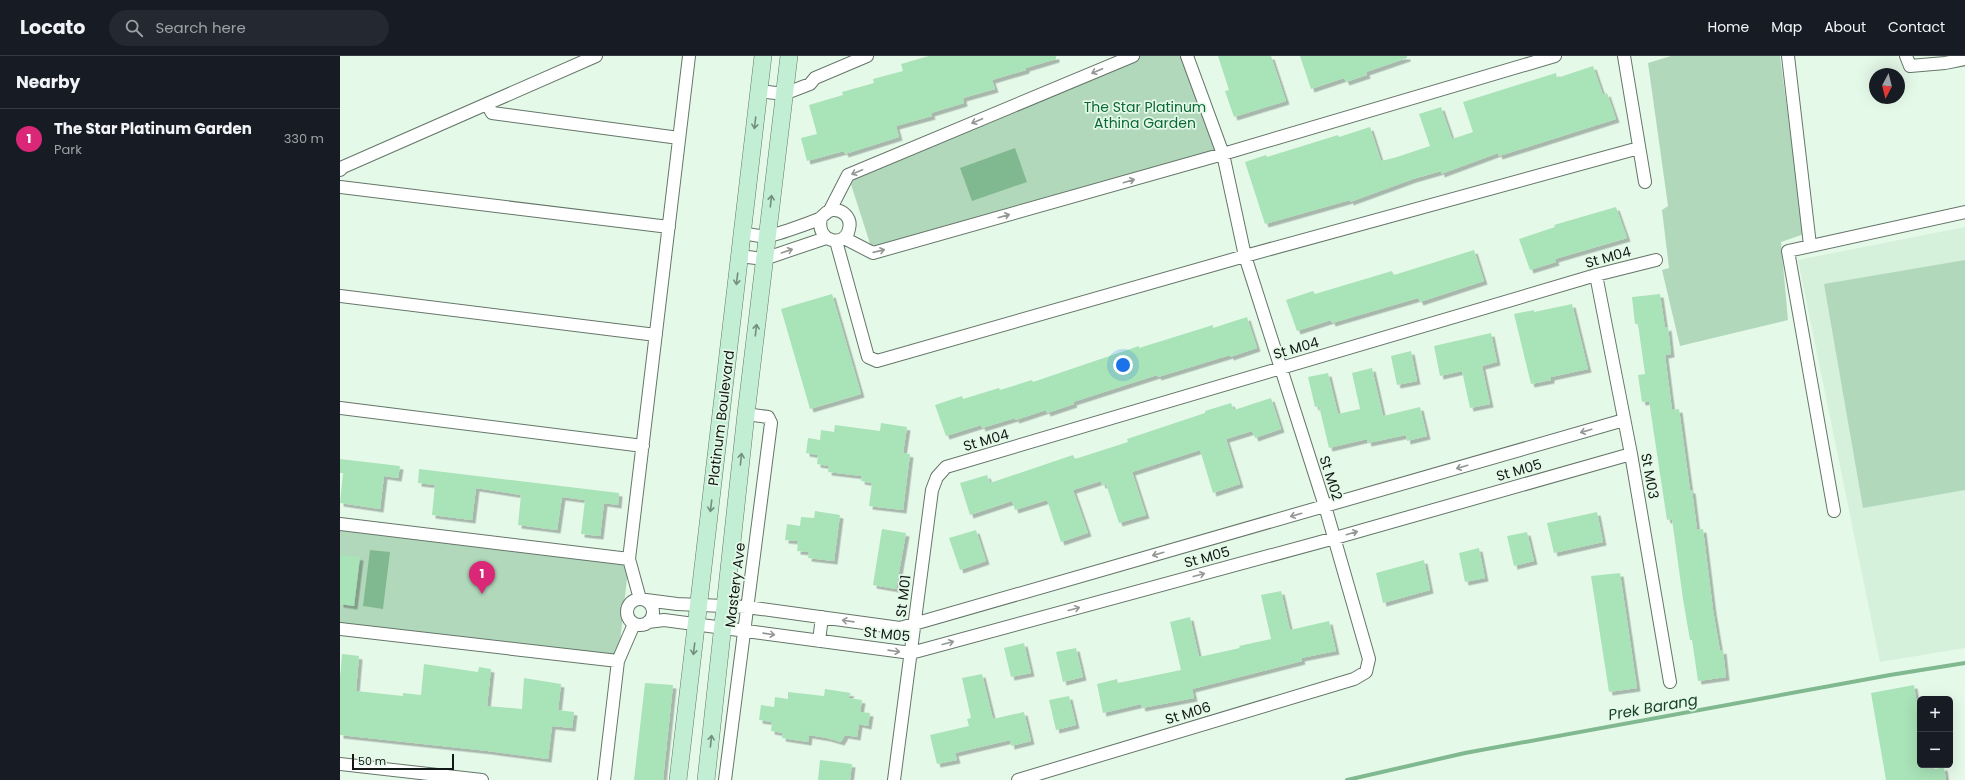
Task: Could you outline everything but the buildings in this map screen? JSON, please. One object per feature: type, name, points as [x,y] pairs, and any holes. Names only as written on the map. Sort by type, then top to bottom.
[{"type":"street","points":[[340,170],[343,167],[596,56]]},
{"type":"street","points":[[643,600],[635,600],[627,607],[628,617],[634,624],[639,625],[648,622],[651,618],[652,608],[643,600],[630,559],[689,56]]},
{"type":"street","name":"Platinum Boulevard","points":[[678,780],[763,56]]},
{"type":"street","name":"Platinum Boulevard","points":[[706,780],[746,414],[788,56]]},
{"type":"street","points":[[759,87],[784,90],[808,77],[815,78],[867,56]]},
{"type":"street","points":[[742,233],[767,236],[821,218],[830,210],[848,175],[1133,56]]},
{"type":"street","name":"St M02","points":[[1187,56],[1222,154],[1245,256],[1325,506],[1368,659],[1366,672]]},
{"type":"street","points":[[821,218],[819,225],[821,233],[873,253],[1222,154],[1555,56]]},
{"type":"street","points":[[1624,56],[1645,182]]},
{"type":"street","points":[[1788,56],[1810,245]]},
{"type":"street","points":[[1906,56],[1910,66],[1945,63],[1965,58]]},
{"type":"street","points":[[487,104],[492,113],[679,138]]},
{"type":"street","points":[[835,239],[868,357],[877,361],[1245,256],[1640,148]]},
{"type":"street","points":[[340,187],[669,227]]},
{"type":"street","points":[[740,256],[764,259],[835,239],[849,231],[850,223],[846,215],[839,211],[830,210]]},
{"type":"street","points":[[1834,511],[1788,251],[1965,212]]},
{"type":"street","name":"St M04","points":[[946,467],[1596,275],[1656,260]]},
{"type":"street","name":"St M03","points":[[1596,275],[1631,454],[1670,682]]},
{"type":"street","points":[[340,296],[656,335]]},
{"type":"street","points":[[340,408],[643,446]]},
{"type":"street","name":"Mastery Ave","points":[[725,780],[771,423],[768,417],[746,414]]},
{"type":"street","name":"St M05","points":[[643,600],[699,605],[747,607],[900,628],[1624,420]]},
{"type":"street","name":"St M05","points":[[648,622],[664,620],[723,630],[786,636],[910,653],[1334,538],[1631,454]]},
{"type":"street","name":"St M01","points":[[894,780],[932,490],[937,477],[946,467]]},
{"type":"street","points":[[340,524],[630,559]]},
{"type":"street","points":[[819,641],[822,617]]},
{"type":"street","points":[[604,780],[618,661],[634,624]]},
{"type":"street","points":[[340,628],[618,661]]},
{"type":"street","name":"St M06","points":[[1018,780],[1354,679],[1366,672]]},
{"type":"street","points":[[340,764],[482,780]]},
{"type":"shaded area","points":[[1015,148],[1027,182],[972,201],[960,168]]},
{"type":"shaded area","points":[[1965,227],[1965,648],[1880,662],[1798,260]]},
{"type":"shaded area","points":[[370,550],[390,552],[383,609],[363,606]]},
{"type":"green space","name":"The Star Platinum Athina Garden","points":[[1133,56],[1187,56],[1223,154],[873,253],[848,175]]},
{"type":"green space","points":[[1671,56],[1780,56],[1804,234],[1781,242],[1788,320],[1680,346],[1662,270],[1669,268],[1662,210],[1668,206],[1648,63]]},
{"type":"green space","points":[[1965,260],[1965,490],[1863,508],[1824,284]]},
{"type":"green space","points":[[340,524],[629,560],[618,661],[340,629]]},
{"type":"waterway","name":"Prek Barang","points":[[1347,780],[1465,753],[1890,675],[1965,663]]},
{"type":"place","name":"The Star Platinum Garden","points":[[482,594]]}]
